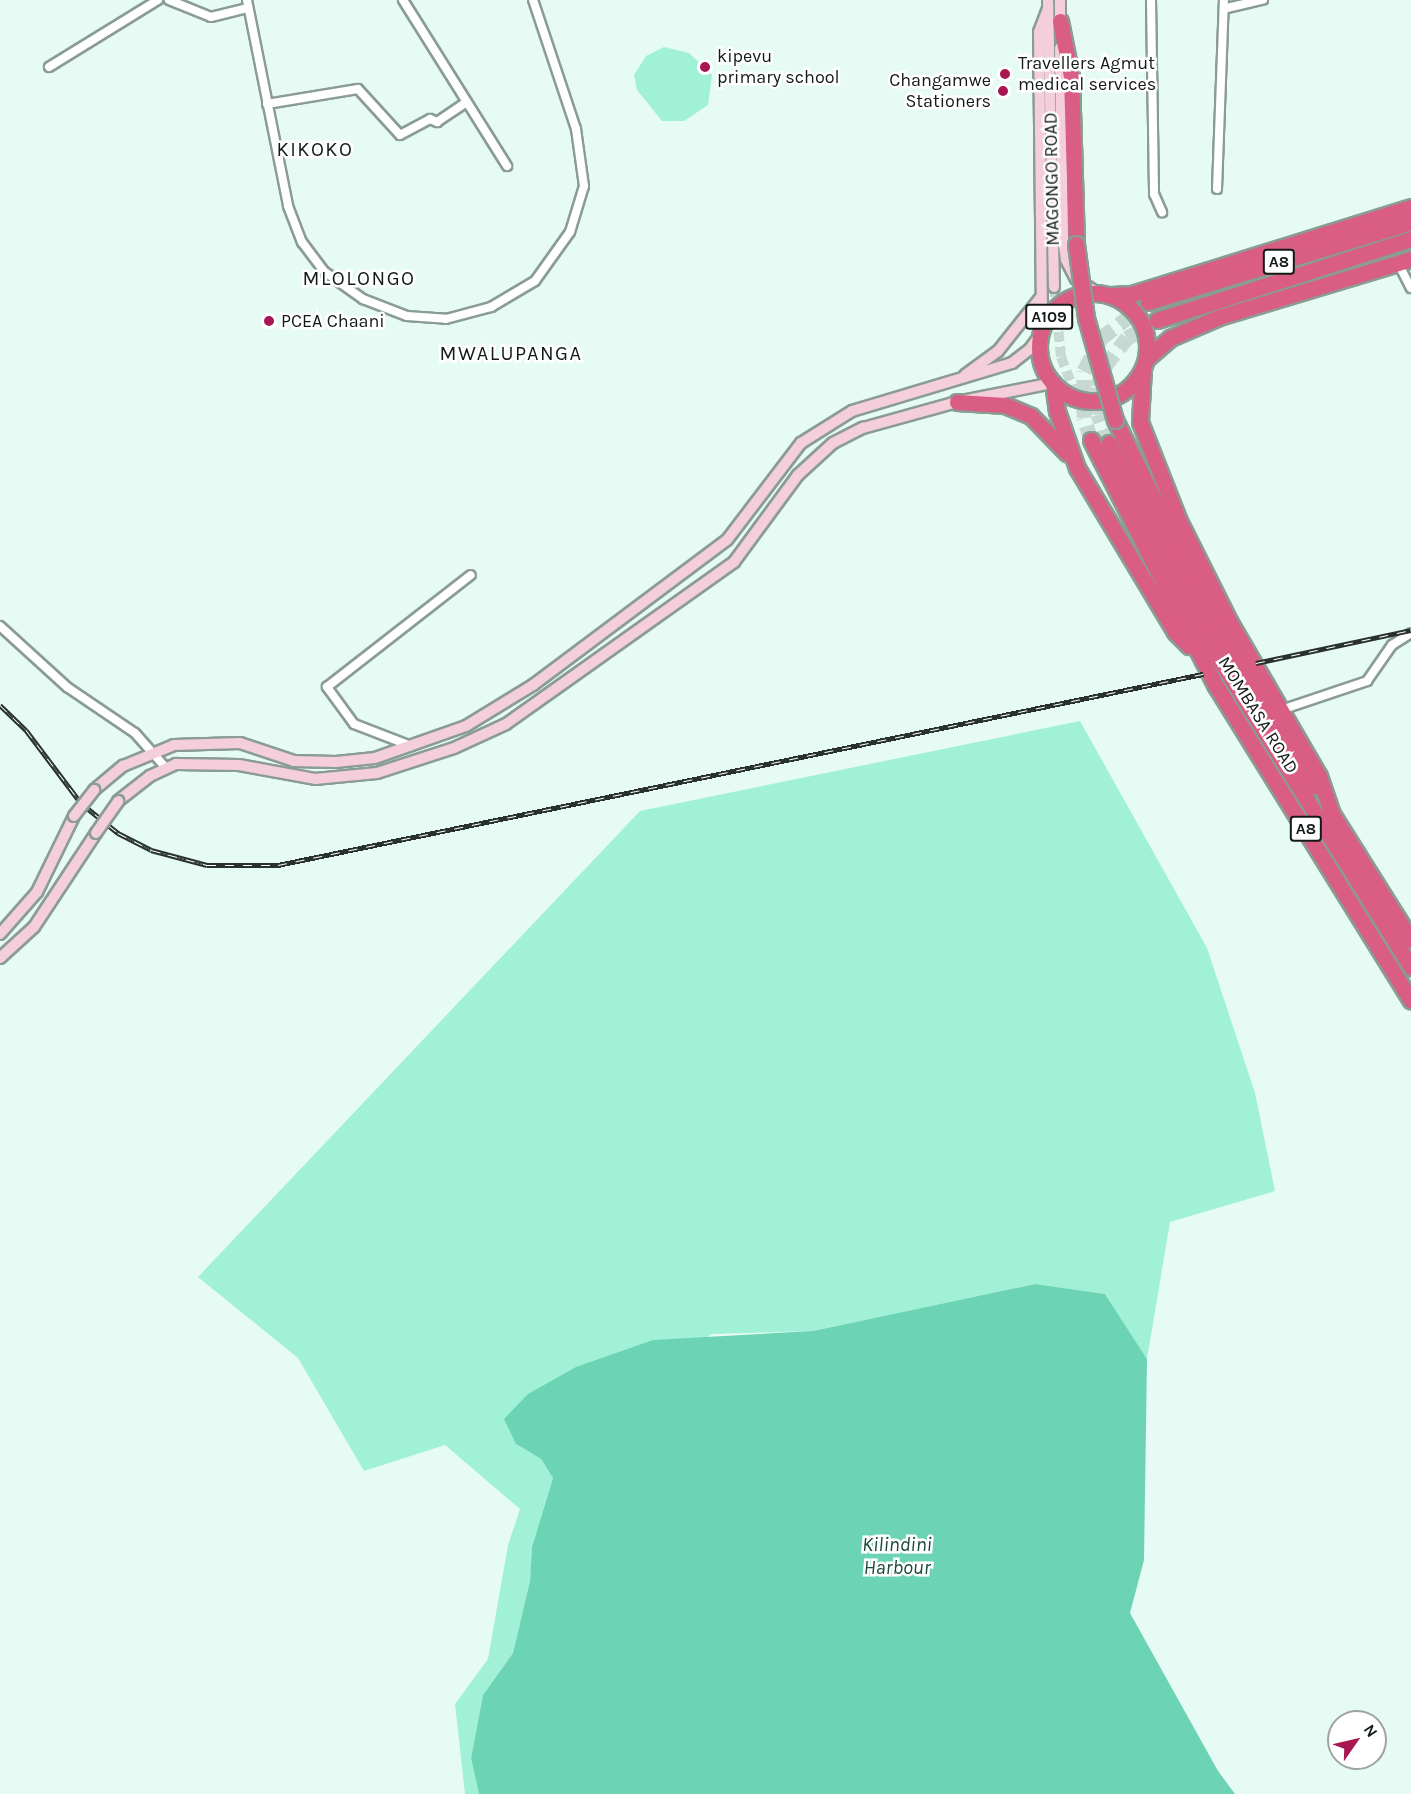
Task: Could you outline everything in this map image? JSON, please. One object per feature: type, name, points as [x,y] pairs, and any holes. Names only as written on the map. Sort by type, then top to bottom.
[{"type":"highway","points":[[1060,21],[1071,76],[1076,244],[1086,318],[1115,420],[1218,630],[1411,940]]},
{"type":"highway","points":[[1102,294],[1132,294],[1411,207]]},
{"type":"highway","name":"A8","points":[[1148,302],[1411,222]]},
{"type":"highway","name":"A8","points":[[1157,320],[1411,239]]},
{"type":"highway","points":[[1053,383],[1069,395],[1103,400],[1119,394],[1170,338],[1219,317],[1404,261]]},
{"type":"highway","points":[[1102,294],[1129,307],[1139,320],[1146,338],[1140,422],[1162,481],[1203,571],[1319,776],[1332,814]]},
{"type":"highway","name":"A109","points":[[1053,383],[1040,352],[1041,334],[1059,305],[1102,294]]},
{"type":"highway","points":[[1053,383],[1057,411],[1077,468]]},
{"type":"highway","points":[[957,402],[1005,405],[1030,416],[1050,431],[1077,468],[1174,632],[1200,657]]},
{"type":"highway","name":"MOMBASA ROAD","points":[[1091,440],[1200,657],[1411,1000]]},
{"type":"highway","name":"MOMBASA ROAD","points":[[1109,443],[1213,650],[1411,967]]},
{"type":"main road","name":"MAGONGO ROAD","points":[[1060,0],[1063,240],[1076,279],[1102,294]]},
{"type":"main road","name":"MAGONGO ROAD","points":[[1048,4],[1054,287]]},
{"type":"main road","points":[[0,934],[37,892],[74,816],[94,790],[152,750],[174,745],[240,743],[294,761],[336,762],[412,747],[497,709],[727,540],[801,444],[852,411],[1012,363],[1041,334],[1039,32],[1048,4]]},
{"type":"main road","points":[[957,380],[998,351],[1041,297]]},
{"type":"main road","points":[[0,958],[34,927],[118,801],[166,768],[205,761],[315,779],[377,772],[454,748],[506,724],[734,562],[798,476],[833,443],[863,428],[957,402],[1053,383]]},
{"type":"street","points":[[49,67],[158,0]]},
{"type":"street","points":[[169,0],[205,16],[248,4],[288,207],[302,242],[325,272],[363,298],[407,316],[446,319],[491,307],[530,286],[560,250],[584,186],[576,129],[533,0]]},
{"type":"street","points":[[403,0],[507,166]]},
{"type":"street","points":[[1151,0],[1154,194],[1162,212]]},
{"type":"street","points":[[1217,189],[1219,68],[1226,4],[1263,0]]},
{"type":"street","points":[[267,104],[358,89],[400,135],[430,118],[437,122],[467,102]]},
{"type":"street","points":[[1404,261],[1411,288]]},
{"type":"street","points":[[412,747],[354,724],[327,688],[471,575]]},
{"type":"street","points":[[0,626],[67,687],[152,750],[166,768]]},
{"type":"street","points":[[1281,710],[1367,681],[1392,645],[1411,633]]},
{"type":"shaded area","points":[[664,47],[689,53],[712,75],[708,105],[684,121],[662,121],[637,90],[634,75],[646,56]]},
{"type":"shaded area","points":[[1080,721],[1207,948],[1255,1093],[1275,1191],[1170,1222],[1147,1359],[1105,1294],[1034,1284],[813,1331],[712,1334],[516,1444],[541,1459],[553,1478],[532,1547],[530,1581],[513,1653],[483,1695],[471,1758],[479,1794],[465,1794],[455,1704],[488,1659],[508,1545],[520,1509],[445,1445],[364,1471],[298,1358],[198,1277],[640,811]]},
{"type":"water","name":"Kilindini Harbour","points":[[1035,1284],[1105,1294],[1147,1359],[1144,1560],[1130,1613],[1218,1771],[1235,1794],[479,1794],[471,1758],[483,1695],[513,1653],[530,1581],[532,1547],[553,1478],[541,1459],[516,1444],[504,1419],[528,1394],[576,1367],[653,1340],[813,1331]]},
{"type":"tunnel","points":[[1054,287],[1061,357],[1084,417]]},
{"type":"tunnel","points":[[1091,440],[1084,417],[1084,371],[1101,338],[1148,302]]},
{"type":"tunnel","points":[[1109,443],[1098,414],[1097,387],[1105,366],[1127,338],[1157,320]]},
{"type":"railway","points":[[1256,663],[1411,630]]},
{"type":"railway","points":[[0,705],[26,730],[81,803],[118,833],[151,850],[207,865],[278,865],[1203,674]]},
{"type":"place","name":"kipevu primary school","points":[[705,67]]},
{"type":"place","name":"Travellers Agmut medical services","points":[[1005,74]]},
{"type":"place","name":"Changamwe Stationers","points":[[1003,91]]},
{"type":"place","name":"PCEA Chaani","points":[[269,321]]},
{"type":"district","name":"KIKOKO","points":[[315,149]]},
{"type":"district","name":"MLOLONGO","points":[[359,278]]},
{"type":"district","name":"MWALUPANGA","points":[[511,353]]}]
